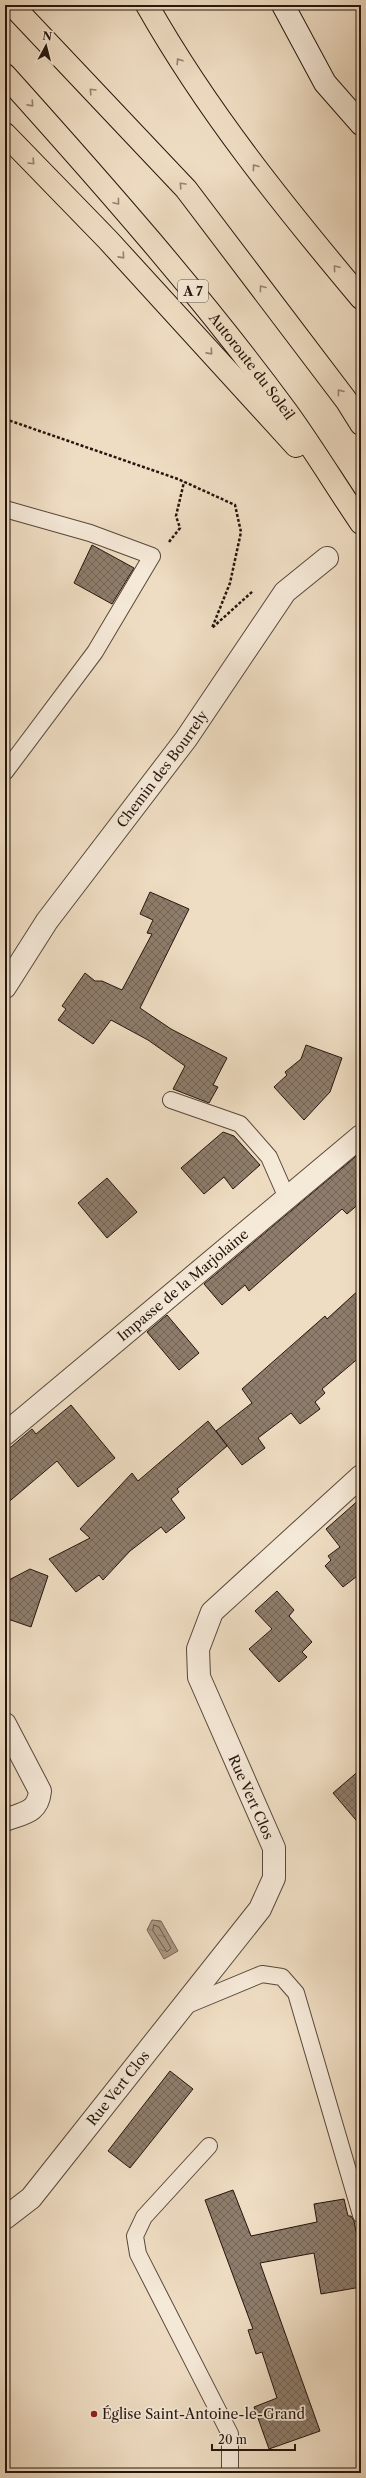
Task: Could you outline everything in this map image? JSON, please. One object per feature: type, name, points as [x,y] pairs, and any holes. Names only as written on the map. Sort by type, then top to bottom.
[{"type":"highway","points":[[12,5],[186,189],[341,394],[361,424]]},
{"type":"highway","points":[[147,5],[206,103],[300,225],[361,298]]},
{"type":"highway","name":"Autoroute du Soleil","points":[[5,75],[81,160],[190,287],[287,413],[361,523]]},
{"type":"highway","points":[[5,134],[108,240],[346,501]]},
{"type":"street","points":[[283,5],[325,83],[361,124]]},
{"type":"street","name":"Chemin des Bourrely","points":[[5,987],[47,921],[186,739],[285,592],[327,558]]},
{"type":"street","name":"Impasse de la Marjolaine","points":[[5,1434],[361,1136]]},
{"type":"street","name":"Rue Vert Clos","points":[[5,2218],[31,2198],[260,1909],[274,1878],[274,1848],[199,1677],[198,1649],[212,1612],[361,1478]]},
{"type":"street","points":[[5,1724],[40,1791],[39,1800],[34,1809],[5,1820]]},
{"type":"lane","points":[[5,509],[90,533],[152,556],[95,652],[5,772]]},
{"type":"lane","points":[[171,1100],[240,1124],[269,1157],[287,1198]]},
{"type":"lane","points":[[183,2006],[262,1974],[282,1977],[296,1994],[361,2215]]},
{"type":"lane","points":[[209,2146],[144,2217],[135,2236],[138,2254],[230,2434],[230,2473]]},
{"type":"lane","points":[[347,2166],[361,2174]]},
{"type":"path","points":[[5,419],[184,482],[234,505],[241,532],[230,583],[212,628],[257,588],[266,585],[285,592]]},
{"type":"path","points":[[152,556],[165,547],[180,528],[176,516],[184,482]]},
{"type":"water","points":[[152,1920],[161,1921],[178,1951],[164,1959],[147,1930]]},
{"type":"building","points":[[92,545],[134,568],[112,604],[74,583]]},
{"type":"building","points":[[150,892],[189,909],[140,1008],[171,1029],[227,1058],[213,1085],[218,1087],[209,1103],[173,1089],[185,1066],[148,1040],[111,1020],[93,1044],[58,1020],[66,1009],[62,1006],[85,973],[95,981],[102,981],[122,990],[152,934],[147,933],[153,920],[140,914]]},
{"type":"building","points":[[306,1045],[342,1058],[330,1092],[304,1120],[274,1087],[287,1075],[285,1072],[301,1059]]},
{"type":"building","points":[[223,1132],[234,1136],[260,1165],[233,1189],[224,1177],[204,1194],[181,1168]]},
{"type":"building","points":[[361,1152],[361,1202],[347,1214],[342,1209],[249,1291],[245,1285],[222,1305],[204,1284]]},
{"type":"building","points":[[107,1178],[137,1212],[107,1238],[78,1203]]},
{"type":"building","points":[[361,1288],[361,1356],[322,1389],[325,1393],[315,1402],[320,1409],[300,1424],[291,1413],[258,1438],[265,1448],[242,1465],[216,1431],[252,1403],[242,1389],[325,1316],[327,1319]]},
{"type":"building","points":[[167,1315],[199,1353],[179,1370],[147,1332]]},
{"type":"building","points":[[71,1405],[115,1458],[78,1487],[57,1461],[5,1505],[5,1452],[32,1429],[36,1434]]},
{"type":"building","points":[[208,1421],[227,1446],[177,1489],[179,1492],[171,1499],[185,1518],[166,1533],[161,1527],[130,1551],[103,1580],[99,1575],[76,1592],[49,1559],[90,1538],[80,1529],[132,1473],[138,1481]]},
{"type":"building","points":[[361,1498],[361,1573],[343,1587],[325,1566],[331,1560],[328,1556],[340,1547],[326,1529]]},
{"type":"building","points":[[30,1569],[48,1576],[31,1627],[5,1618],[5,1582]]},
{"type":"building","points":[[277,1591],[294,1610],[289,1616],[312,1642],[302,1652],[307,1657],[279,1682],[249,1649],[272,1629],[255,1611]]},
{"type":"building","points":[[361,1769],[361,1826],[333,1793]]},
{"type":"building","points":[[170,2071],[193,2089],[130,2168],[108,2151]]},
{"type":"building","points":[[233,2190],[251,2236],[317,2222],[314,2204],[344,2199],[348,2216],[351,2216],[354,2221],[358,2242],[361,2241],[361,2287],[321,2294],[314,2253],[260,2263],[320,2431],[269,2449],[254,2407],[277,2398],[262,2352],[256,2354],[248,2330],[253,2329],[205,2200]]},
{"type":"place","name":"Église Saint-Antoine-le-Grand","points":[[94,2414]]}]
